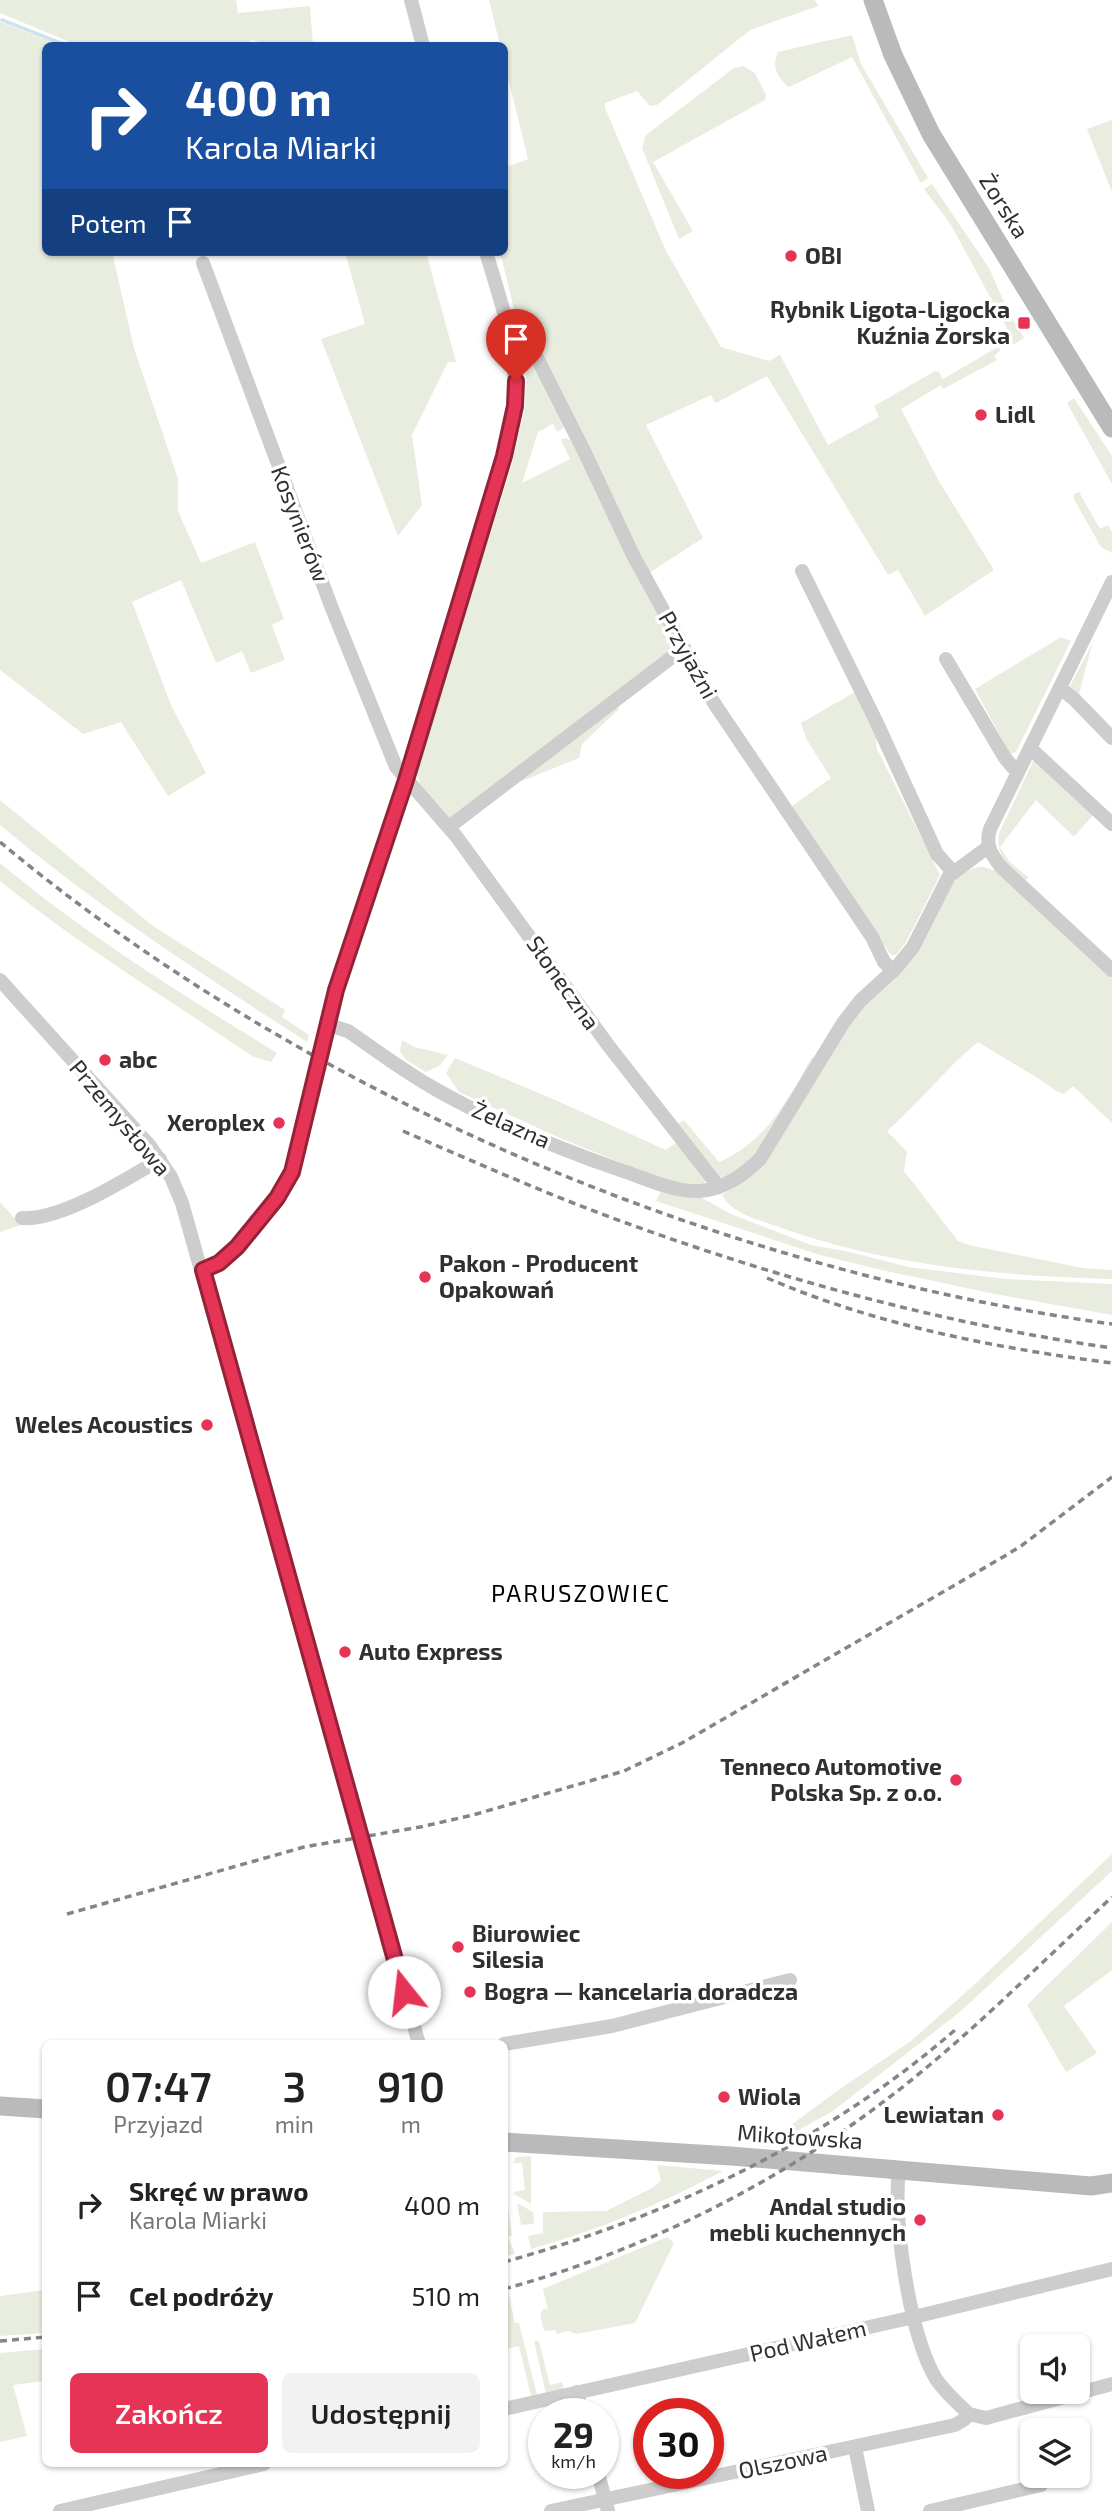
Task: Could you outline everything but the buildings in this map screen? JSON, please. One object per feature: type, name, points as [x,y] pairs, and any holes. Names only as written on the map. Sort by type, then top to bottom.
[{"type":"main road","name":"Żorska","points":[[873,0],[892,55],[931,134],[1112,428]]},
{"type":"main road","points":[[0,2106],[42,2109]]},
{"type":"main road","name":"Mikołowska","points":[[508,2142],[731,2156],[1091,2186],[1112,2183]]},
{"type":"main road","name":"Mikołowska","points":[[1091,2186],[1112,2194]]},
{"type":"street","points":[[411,0],[422,42]]},
{"type":"street","points":[[203,1270],[230,1255],[285,1184],[297,1154],[326,1027],[345,960],[406,780],[508,442],[515,406],[516,381],[509,329],[487,256]]},
{"type":"street","name":"Kosynierów","points":[[203,263],[331,606],[396,766],[406,780]]},
{"type":"street","name":"Przyjaźni","points":[[509,329],[517,330],[528,340],[633,555],[727,724],[872,937],[884,962],[893,971]]},
{"type":"street","points":[[802,571],[876,721],[937,854],[953,872]]},
{"type":"street","points":[[1112,582],[987,837],[988,848],[1000,867],[1112,970]]},
{"type":"street","points":[[449,827],[684,648]]},
{"type":"street","points":[[946,659],[1005,758],[1017,772]]},
{"type":"street","points":[[1060,688],[1112,738]]},
{"type":"street","points":[[1030,748],[1112,824]]},
{"type":"street","name":"Słoneczna","points":[[406,780],[449,827],[714,1188]]},
{"type":"street","points":[[714,1188],[750,1170],[760,1159],[842,1023],[860,1001],[893,971],[919,936],[943,886],[953,872],[988,848]]},
{"type":"street","name":"Przemysłowa","points":[[0,980],[160,1159],[183,1203],[418,2040]]},
{"type":"street","name":"Żelazna","points":[[326,1027],[348,1031],[437,1090],[514,1128],[593,1160],[674,1188],[689,1191],[714,1188]]},
{"type":"street","points":[[22,1218],[36,1219],[107,1191],[160,1159]]},
{"type":"street","points":[[508,2043],[612,2026],[790,1980]]},
{"type":"street","points":[[899,2169],[899,2214],[906,2278],[914,2318],[935,2376],[970,2414]]},
{"type":"street","name":"Pod Wałem","points":[[508,2408],[914,2318],[1112,2269]]},
{"type":"street","name":"Olszowa","points":[[551,2511],[607,2505],[956,2424],[970,2414],[986,2418],[1112,2384]]},
{"type":"street","points":[[577,2392],[578,2398]]},
{"type":"street","points":[[855,2447],[868,2511]]},
{"type":"street","points":[[60,2511],[251,2467]]},
{"type":"street","points":[[930,2511],[1028,2488]]},
{"type":"shaded area","points":[[0,0],[236,0],[238,13],[310,6],[313,42],[70,42],[0,13]]},
{"type":"shaded area","points":[[489,0],[815,0],[818,6],[750,30],[657,105],[650,106],[637,91],[605,103],[605,108],[666,251],[721,347],[769,361],[780,355],[828,445],[879,417],[874,406],[935,371],[939,372],[943,379],[998,347],[1001,350],[994,356],[997,360],[943,389],[941,385],[901,409],[940,483],[994,570],[925,616],[898,570],[888,575],[767,376],[718,402],[715,403],[711,395],[646,425],[703,538],[649,573],[529,333],[516,317],[501,256],[508,256],[508,166],[528,159],[508,78],[508,42],[499,42]]},
{"type":"shaded area","points":[[0,22],[52,42],[42,42],[42,256],[113,256],[134,348],[178,479],[178,511],[201,563],[255,542],[284,619],[272,625],[285,660],[251,673],[242,651],[216,663],[181,580],[132,602],[171,705],[206,773],[168,796],[121,722],[83,734],[0,670]]},
{"type":"shaded area","points":[[852,35],[861,64],[928,178],[921,183],[852,57],[789,87],[777,71],[775,62],[778,52]]},
{"type":"shaded area","points":[[743,66],[755,73],[766,95],[765,100],[653,162],[693,231],[679,239],[642,148],[646,135],[734,68]]},
{"type":"shaded area","points":[[1112,120],[1112,192],[1087,129]]},
{"type":"shaded area","points":[[932,184],[989,268],[1009,313],[1024,338],[1009,347],[1000,333],[1007,328],[951,225],[924,189]]},
{"type":"shaded area","points":[[346,256],[427,256],[456,362],[448,362],[412,435],[422,505],[398,536],[321,339],[365,324]]},
{"type":"shaded area","points":[[527,346],[564,428],[557,432],[553,424],[538,432],[522,483],[570,459],[561,440],[565,438],[575,442],[675,646],[614,698],[619,709],[582,744],[579,758],[512,785],[455,829],[425,793],[417,768],[512,464],[525,407]]},
{"type":"shaded area","points":[[1074,398],[1112,456],[1112,484],[1067,403]]},
{"type":"shaded area","points":[[1079,492],[1100,529],[1108,525],[1112,532],[1112,553],[1101,547],[1074,499],[1074,494]]},
{"type":"shaded area","points":[[1061,637],[1071,641],[1016,752],[1010,754],[975,689]]},
{"type":"shaded area","points":[[1094,640],[1092,645],[1078,697],[1070,686]]},
{"type":"shaded area","points":[[855,692],[877,734],[876,747],[940,875],[906,942],[896,955],[891,955],[794,815],[797,813],[792,806],[831,778],[807,740],[801,723]]},
{"type":"shaded area","points":[[1035,757],[1095,813],[1074,837],[1036,800],[1000,847],[1009,861],[1029,878],[1025,880],[1004,859],[1001,853],[998,839]]},
{"type":"shaded area","points":[[0,800],[153,926],[285,1010],[282,1017],[309,1035],[307,1042],[150,938],[36,855],[0,825]]},
{"type":"shaded area","points":[[0,863],[100,939],[277,1053],[271,1062],[252,1056],[30,905],[0,881]]},
{"type":"shaded area","points":[[984,867],[999,872],[1112,977],[1112,1123],[1073,1086],[1064,1094],[1056,1091],[978,1042],[887,1131],[907,1152],[904,1171],[958,1241],[1083,1268],[1112,1270],[1112,1279],[1026,1275],[899,1259],[816,1239],[753,1218],[732,1207],[722,1195],[737,1185],[949,887],[964,872]]},
{"type":"shaded area","points":[[402,1040],[414,1047],[448,1055],[439,1066],[426,1072],[405,1059],[400,1051]]},
{"type":"shaded area","points":[[812,1057],[816,1058],[750,1163],[727,1178],[720,1177],[677,1124],[684,1120],[719,1162],[736,1154],[774,1118]]},
{"type":"shaded area","points":[[455,1058],[666,1150],[677,1142],[706,1178],[704,1185],[679,1183],[639,1170],[459,1092],[446,1073]]},
{"type":"shaded area","points":[[662,1189],[700,1197],[731,1214],[811,1245],[908,1267],[1006,1279],[1112,1284],[1112,1315],[995,1294],[820,1255],[656,1201]]},
{"type":"shaded area","points":[[0,1202],[21,1225],[0,1232]]},
{"type":"shaded area","points":[[1112,1854],[1112,1871],[961,2011],[833,2111],[768,2147],[764,2145],[911,2041]]},
{"type":"shaded area","points":[[1112,1922],[1112,1970],[1064,2006],[1097,2053],[1066,2072],[1027,2005]]},
{"type":"shaded area","points":[[531,2156],[531,2204],[514,2194],[525,2190],[522,2163],[513,2163],[516,2157]]},
{"type":"shaded area","points":[[657,2165],[723,2171],[629,2215],[531,2249],[528,2236],[543,2233],[543,2212],[606,2211],[661,2181]]},
{"type":"shaded area","points":[[517,2203],[533,2212],[534,2224],[521,2225]]},
{"type":"shaded area","points":[[508,2208],[512,2235],[508,2237]]},
{"type":"shaded area","points":[[508,2237],[515,2254],[508,2256]]},
{"type":"shaded area","points":[[667,2237],[674,2243],[635,2323],[577,2334],[568,2331],[557,2334],[555,2330],[544,2331],[540,2314],[544,2308],[548,2310],[543,2289]]},
{"type":"shaded area","points":[[42,2290],[42,2333],[0,2336],[0,2296]]},
{"type":"shaded area","points":[[508,2291],[537,2395],[531,2396],[519,2346],[508,2348]]},
{"type":"shaded area","points":[[534,2341],[539,2341],[550,2385],[562,2382],[564,2389],[546,2394]]},
{"type":"shaded area","points":[[42,2349],[42,2381],[13,2385],[27,2436],[0,2442],[0,2353]]},
{"type":"waterway","points":[[2,20],[58,42]]},
{"type":"railway","points":[[0,842],[119,934],[247,1017],[382,1092],[523,1158],[668,1215],[815,1262],[964,1298],[1112,1324]]},
{"type":"railway","points":[[403,1131],[599,1213],[725,1257],[917,1311],[1047,1338],[1112,1348]]},
{"type":"railway","points":[[767,1278],[850,1309],[936,1333],[1112,1363]]},
{"type":"railway","points":[[67,1914],[304,1847],[473,1815],[624,1771],[682,1743],[998,1560],[1021,1546],[1112,1477]]},
{"type":"railway","points":[[508,2288],[609,2255],[660,2234],[758,2184],[805,2156],[851,2126],[924,2070],[1112,1897]]},
{"type":"railway","points":[[508,2261],[625,2223],[742,2171],[799,2141],[853,2107],[955,2030]]},
{"type":"railway","points":[[0,2341],[42,2337]]},
{"type":"place","name":"OBI","points":[[791,256]]},
{"type":"place","name":"Rybnik Ligota-Ligocka Kuźnia Żorska","points":[[1024,323]]},
{"type":"place","name":"Lidl","points":[[981,415]]},
{"type":"place","name":"abc","points":[[105,1060]]},
{"type":"place","name":"Xeroplex","points":[[279,1123]]},
{"type":"place","name":"Pakon - Producent Opakowań","points":[[425,1277]]},
{"type":"place","name":"Weles Acoustics","points":[[207,1425]]},
{"type":"place","name":"Auto Express","points":[[345,1652]]},
{"type":"place","name":"Tenneco Automotive Polska Sp. z o.o.","points":[[956,1780]]},
{"type":"place","name":"Biurowiec Silesia","points":[[458,1947]]},
{"type":"place","name":"Bogra — kancelaria doradcza","points":[[470,1992]]},
{"type":"place","name":"Wiola","points":[[724,2097]]},
{"type":"place","name":"Lewiatan","points":[[998,2115]]},
{"type":"place","name":"Andal studio mebli kuchennych","points":[[920,2220]]},
{"type":"district","name":"PARUSZOWIEC","points":[[581,1594]]},
{"type":"route","points":[[404,1992],[203,1270],[230,1255],[277,1198],[292,1172],[336,990],[406,780],[504,456],[515,406],[516,381]]}]
